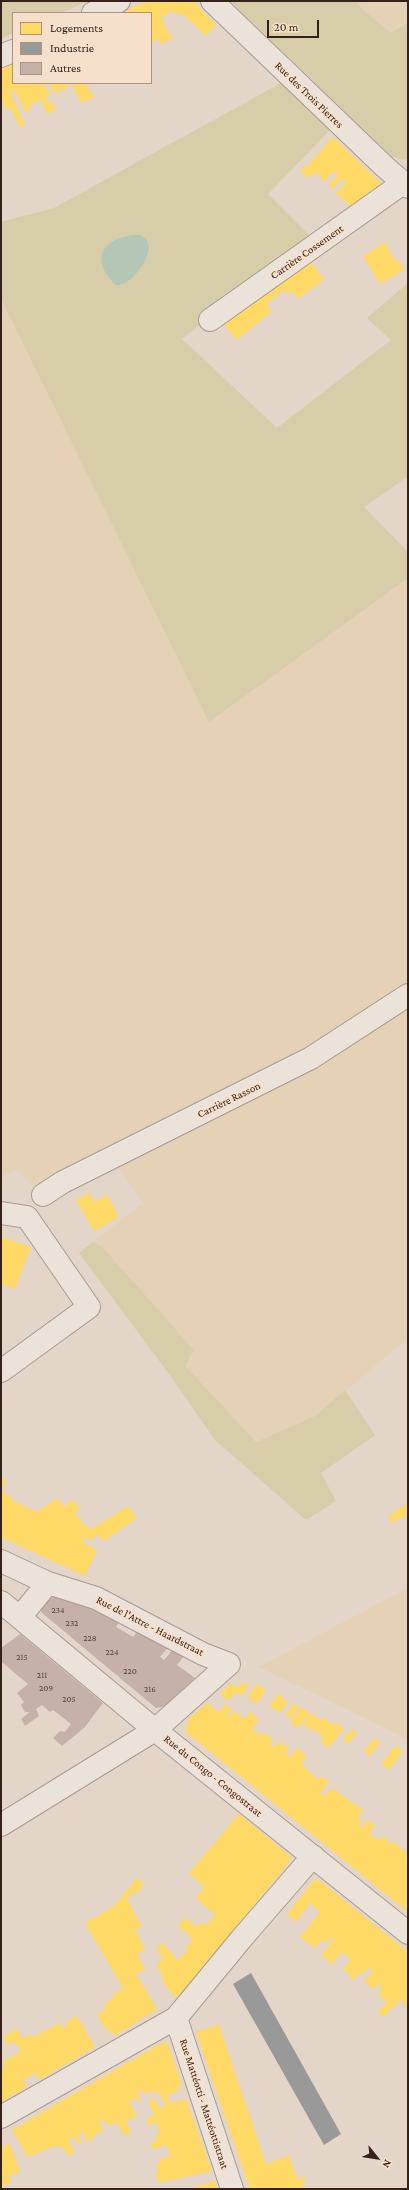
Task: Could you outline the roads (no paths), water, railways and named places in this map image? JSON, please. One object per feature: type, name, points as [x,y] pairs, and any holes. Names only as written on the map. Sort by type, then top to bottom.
[{"type":"street","points":[[95,12],[119,1]]},
{"type":"street","name":"Rue des Trois Pierres","points":[[212,1],[406,185]]},
{"type":"street","points":[[1,56],[12,51]]},
{"type":"street","name":"Carrière Cossement","points":[[210,320],[406,185]]},
{"type":"street","name":"Carrière Rasson","points":[[44,1194],[63,1182],[304,1062],[408,995]]},
{"type":"street","points":[[1,1213],[27,1217],[89,1307],[1,1370]]},
{"type":"street","name":"Rue de l'Attre - Haardstraat","points":[[1,1561],[48,1583],[96,1598],[203,1654],[229,1664],[155,1730]]},
{"type":"street","points":[[1,1602],[20,1617],[48,1583]]},
{"type":"street","name":"Rue du Congo - Congostraat","points":[[20,1617],[155,1730],[408,1933]]},
{"type":"street","points":[[1,1825],[155,1730]]},
{"type":"street","points":[[1,2117],[176,2018],[242,1938],[313,1856]]},
{"type":"street","name":"Rue Mattéotti - Mattéottistraat","points":[[176,2018],[232,2189]]}]
